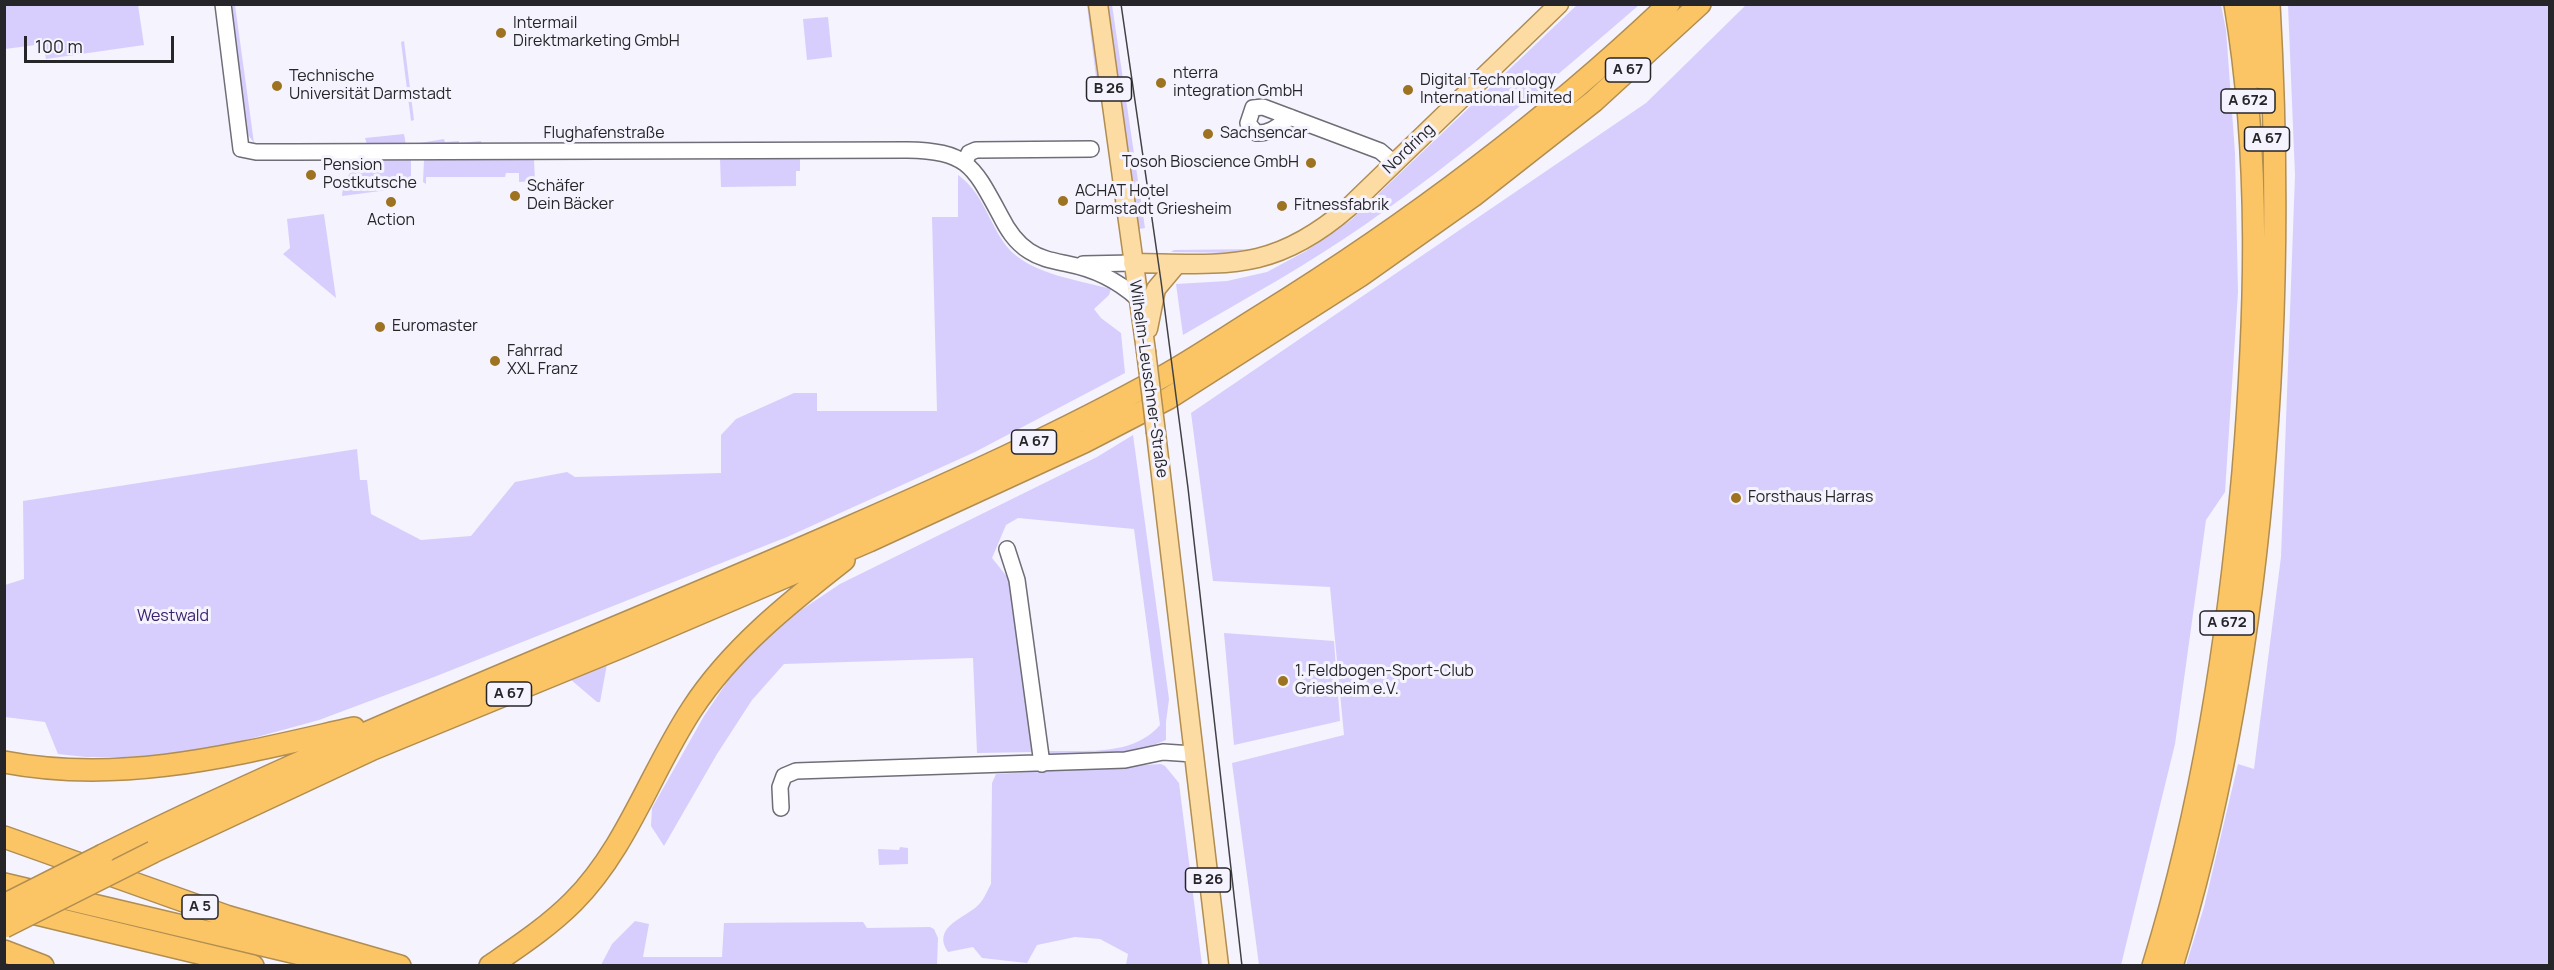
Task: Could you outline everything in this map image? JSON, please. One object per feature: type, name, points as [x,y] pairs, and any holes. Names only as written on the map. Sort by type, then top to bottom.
[{"type":"highway","name":"A 67","points":[[1607,63],[1659,4]]},
{"type":"highway","name":"A 67","points":[[4,762],[63,770],[126,770],[170,766],[223,758],[401,717],[778,559],[966,476],[1164,376],[1349,261],[1499,150],[1607,63],[1669,4]]},
{"type":"highway","name":"A 67","points":[[4,927],[153,852],[373,750],[620,648],[868,541],[1084,441],[1169,398],[1350,282],[1498,178],[1594,101],[1700,4]]},
{"type":"highway","name":"A 672","points":[[2153,966],[2183,861],[2212,717],[2230,596],[2243,464],[2252,330],[2253,197],[2248,110],[2235,4]]},
{"type":"highway","name":"A 67","points":[[2251,4],[2266,132],[2273,274]]},
{"type":"highway","name":"A 67","points":[[2269,4],[2276,155],[2273,274]]},
{"type":"highway","name":"A 672","points":[[2172,966],[2194,892],[2216,795],[2253,569],[2265,441],[2273,274]]},
{"type":"highway","name":"A 67","points":[[490,966],[542,929],[574,901],[617,843],[692,708],[718,674],[754,634],[868,541]]},
{"type":"highway","points":[[4,905],[191,811],[401,717]]},
{"type":"highway","name":"A 5","points":[[4,837],[226,916],[400,966]]},
{"type":"highway","points":[[4,884],[347,966]]},
{"type":"highway","points":[[4,905],[253,966]]},
{"type":"highway","points":[[4,951],[43,966]]},
{"type":"main road","name":"Wilhelm-Leuschner-Straße","points":[[1098,4],[1146,351],[1219,966]]},
{"type":"main road","name":"Nordring","points":[[1133,263],[1209,265],[1244,262],[1292,247],[1337,218],[1559,4]]},
{"type":"main road","points":[[1146,351],[1150,310],[1156,289],[1177,264]]},
{"type":"street","name":"Flughafenstraße","points":[[223,4],[242,149],[256,152],[925,151],[953,156],[964,162]]},
{"type":"street","points":[[1290,117],[1380,151],[1394,163]]},
{"type":"street","points":[[1091,149],[976,150],[969,153],[964,162],[982,181],[1015,239],[1034,254],[1108,278],[1137,298]]},
{"type":"street","points":[[1068,264],[1133,263]]},
{"type":"street","points":[[1007,549],[1017,580],[1042,764]]},
{"type":"street","points":[[781,808],[781,781],[784,776],[796,771],[1042,764],[1125,760],[1163,752],[1193,754]]},
{"type":"green space","points":[[1578,4],[1639,5],[1506,118],[1402,198],[1321,254],[1183,335],[1176,284],[1227,281],[1267,272],[1306,251],[1351,220]]},
{"type":"green space","points":[[1747,4],[2221,5],[2226,30],[2235,153],[2238,292],[2225,492],[2206,520],[2175,744],[2121,965],[1259,965],[1232,763],[1344,735],[1330,587],[1213,581],[1191,413],[1646,103]]},
{"type":"green space","points":[[4,5],[138,5],[144,45],[46,59],[43,44],[5,49]]},
{"type":"green space","points":[[235,5],[254,143],[246,132],[228,9]]},
{"type":"green space","points":[[1087,5],[1090,5],[1100,79],[1096,77]]},
{"type":"green space","points":[[1106,5],[1112,5],[1145,228],[1139,229],[1132,176],[1124,145]]},
{"type":"green space","points":[[2288,5],[2549,5],[2549,965],[2186,965],[2204,907],[2238,764],[2254,769],[2281,557],[2295,175]]},
{"type":"green space","points":[[828,17],[832,57],[807,60],[803,19]]},
{"type":"green space","points":[[404,41],[414,120],[411,121],[401,42]]},
{"type":"green space","points":[[404,134],[406,145],[367,145],[365,138]]},
{"type":"green space","points":[[444,139],[445,142],[459,141],[459,143],[481,141],[482,144],[421,146],[420,143]]},
{"type":"green space","points":[[720,159],[800,159],[800,171],[796,171],[796,186],[721,187]]},
{"type":"green space","points":[[365,160],[411,160],[411,187],[342,196],[349,174],[356,165]]},
{"type":"green space","points":[[424,160],[534,160],[535,181],[519,182],[519,173],[506,173],[505,177],[426,177],[426,184],[423,182]]},
{"type":"green space","name":"Westwald","points":[[958,175],[978,196],[1002,240],[1023,261],[1051,274],[1111,289],[1109,295],[1094,309],[1101,318],[1121,333],[1125,373],[975,452],[787,537],[434,677],[319,720],[195,754],[86,757],[58,754],[45,722],[5,717],[5,585],[24,579],[23,501],[357,449],[360,480],[367,480],[371,514],[421,540],[471,536],[515,482],[567,472],[575,477],[721,473],[721,435],[736,419],[794,393],[817,393],[817,411],[937,411],[932,217],[958,217]]},
{"type":"green space","points":[[324,214],[336,298],[283,254],[290,248],[287,219]]},
{"type":"green space","points":[[1260,249],[1239,253],[1171,252],[1174,250]]},
{"type":"green space","points":[[1133,435],[1169,699],[1166,740],[1135,751],[1103,755],[1076,757],[1047,751],[1093,751],[1122,747],[1149,735],[1160,725],[1134,529],[1018,518],[1006,525],[992,558],[1013,584],[1035,752],[977,753],[973,658],[784,664],[752,700],[717,754],[664,846],[651,826],[652,808],[704,716],[729,679],[762,642],[798,612],[840,584],[1097,457]]},
{"type":"green space","name":"1. Feldbogen-Sport-Club Griesheim e.V.","points":[[1224,633],[1334,641],[1340,721],[1234,745]]},
{"type":"green space","points":[[607,664],[600,702],[597,702],[570,679]]},
{"type":"green space","points":[[1161,764],[1179,783],[1202,965],[1126,965],[1128,954],[1100,939],[1075,937],[1037,945],[1027,963],[982,958],[973,947],[948,952],[944,944],[946,931],[950,925],[978,906],[991,884],[992,783],[996,774]]},
{"type":"green space","points":[[900,847],[908,848],[908,864],[879,865],[878,849],[899,850]]},
{"type":"green space","points":[[635,921],[649,924],[643,957],[722,957],[724,923],[863,922],[867,928],[930,927],[934,929],[938,938],[937,965],[601,965],[612,944]]},
{"type":"tram line","points":[[1121,4],[1188,488],[1242,966]]},
{"type":"place","name":"Intermail Direktmarketing GmbH","points":[[501,33]]},
{"type":"place","name":"nterra integration GmbH","points":[[1161,83]]},
{"type":"place","name":"Technische Universität Darmstadt","points":[[277,86]]},
{"type":"place","name":"Digital Technology International Limited","points":[[1408,90]]},
{"type":"place","name":"Sachsencar","points":[[1208,134]]},
{"type":"place","name":"Tosoh Bioscience GmbH","points":[[1311,163]]},
{"type":"place","name":"Pension Postkutsche","points":[[311,175]]},
{"type":"place","name":"Schäfer Dein Bäcker","points":[[515,196]]},
{"type":"place","name":"ACHAT Hotel Darmstadt Griesheim","points":[[1063,201]]},
{"type":"place","name":"Action","points":[[391,202]]},
{"type":"place","name":"Fitnessfabrik","points":[[1282,206]]},
{"type":"place","name":"Euromaster","points":[[380,327]]},
{"type":"place","name":"Fahrrad XXL Franz","points":[[495,361]]},
{"type":"place","name":"Forsthaus Harras","points":[[1736,498]]},
{"type":"place","name":"1. Feldbogen-Sport-Club Griesheim e.V.","points":[[1283,681]]}]
